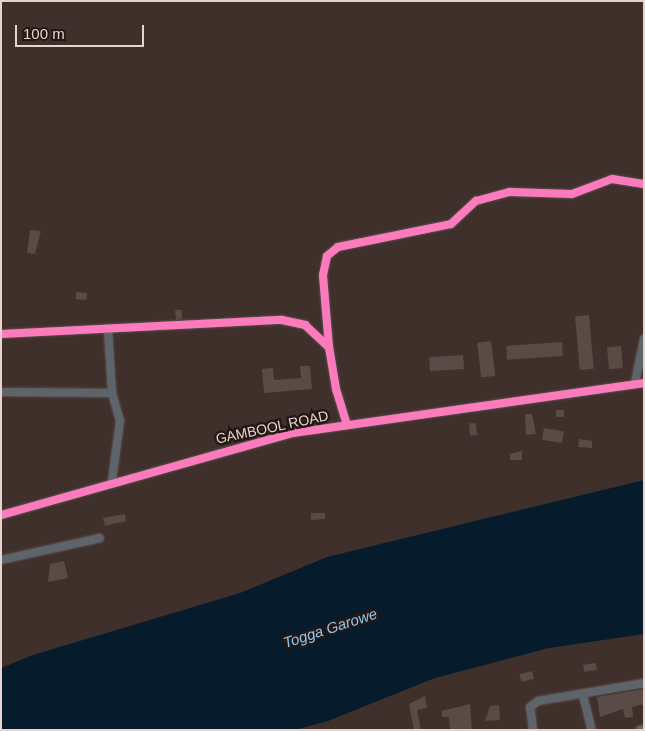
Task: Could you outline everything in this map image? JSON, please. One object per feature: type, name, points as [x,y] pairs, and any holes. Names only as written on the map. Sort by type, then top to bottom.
[{"type":"street","points":[[348,424],[336,390],[329,347],[323,275],[327,256],[338,247],[451,224],[476,201],[510,192],[572,194],[612,179],[644,184]]},
{"type":"street","points":[[1,334],[282,320],[313,329],[329,347]]},
{"type":"street","points":[[108,329],[112,393],[120,421],[112,481]]},
{"type":"street","points":[[635,383],[644,339]]},
{"type":"street","name":"GAMBOOL ROAD","points":[[1,515],[230,448],[348,424],[644,383]]},
{"type":"street","points":[[1,392],[112,393]]},
{"type":"street","points":[[1,560],[100,538]]},
{"type":"street","points":[[533,730],[533,703],[644,683]]},
{"type":"street","points":[[583,694],[592,730]]},
{"type":"street","points":[[640,730],[644,729]]},
{"type":"water","name":"Togga Garowe","points":[[644,480],[644,634],[549,648],[435,678],[328,721],[295,730],[1,730],[1,668],[33,655],[240,593],[327,557]]},
{"type":"building","points":[[30,230],[41,231],[35,254],[27,253]]},
{"type":"building","points":[[76,292],[87,293],[86,300],[75,299]]},
{"type":"building","points":[[175,310],[182,310],[182,319],[176,320]]},
{"type":"building","points":[[589,315],[594,369],[580,370],[575,316]]},
{"type":"building","points":[[491,341],[495,376],[481,377],[477,343]]},
{"type":"building","points":[[562,342],[563,356],[507,360],[506,346]]},
{"type":"building","points":[[621,346],[623,368],[609,369],[607,347]]},
{"type":"building","points":[[463,355],[464,369],[430,371],[429,357]]},
{"type":"building","points":[[300,366],[310,366],[312,389],[264,393],[262,369],[273,368],[274,380],[301,378]]},
{"type":"building","points":[[556,410],[564,410],[564,417],[556,417]]},
{"type":"building","points":[[525,414],[532,414],[536,434],[526,435]]},
{"type":"building","points":[[476,423],[477,435],[470,436],[469,424]]},
{"type":"building","points":[[544,428],[564,431],[562,443],[542,440]]},
{"type":"building","points":[[579,439],[592,441],[592,448],[578,447]]},
{"type":"building","points":[[522,451],[522,460],[510,460],[510,454]]},
{"type":"building","points":[[311,513],[325,513],[325,519],[311,520]]},
{"type":"building","points":[[125,514],[126,521],[105,526],[103,518]]},
{"type":"building","points":[[64,561],[68,578],[48,582],[50,564]]},
{"type":"building","points":[[596,663],[597,670],[584,672],[583,665]]},
{"type":"building","points":[[532,671],[534,679],[521,682],[519,674]]},
{"type":"building","points":[[644,689],[644,704],[632,707],[633,717],[625,718],[623,709],[600,717],[597,697]]},
{"type":"building","points":[[425,696],[427,708],[417,710],[421,730],[414,730],[409,704]]},
{"type":"building","points":[[470,704],[472,729],[450,729],[449,717],[442,717],[442,711]]},
{"type":"building","points":[[499,705],[500,720],[485,721],[490,706]]},
{"type":"cycle path","points":[[329,347],[323,275],[327,256],[338,247],[451,224],[476,201],[510,192],[572,194],[612,179],[644,184]]},
{"type":"cycle path","points":[[1,334],[282,320],[305,325],[329,347],[336,389],[347,424]]},
{"type":"cycle path","points":[[1,515],[293,433],[644,383]]}]
